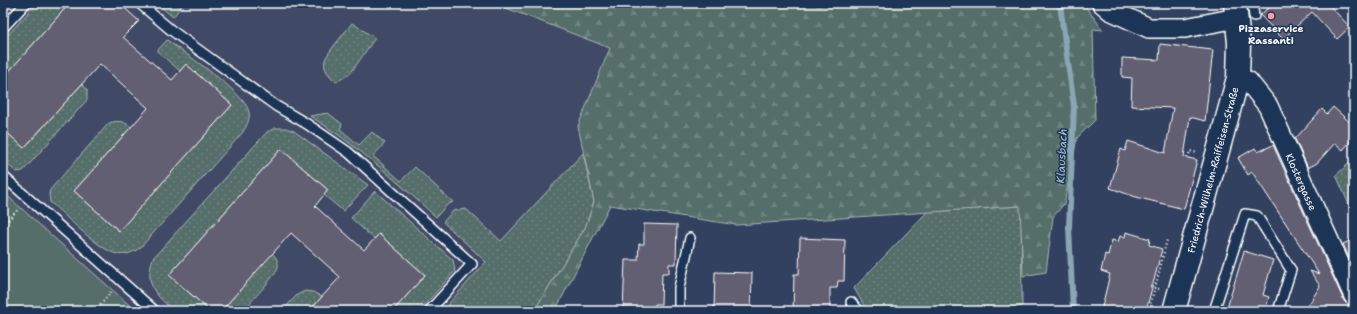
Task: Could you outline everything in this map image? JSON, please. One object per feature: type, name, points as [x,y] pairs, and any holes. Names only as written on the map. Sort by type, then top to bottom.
[{"type":"main road","name":"Friedrich-Wilhelm-Raiffeisen-Straße","points":[[1174,311],[1238,78],[1242,12]]},
{"type":"street","points":[[1102,3],[1110,10],[1149,28],[1185,28],[1242,12]]},
{"type":"street","name":"Klostergasse","points":[[1238,78],[1248,81],[1268,106],[1354,296]]},
{"type":"lane","points":[[3,28],[26,3]]},
{"type":"lane","points":[[139,3],[171,30],[276,106],[307,124],[348,152],[472,264],[429,311]]},
{"type":"lane","points":[[1242,12],[1252,3]]},
{"type":"lane","points":[[3,176],[155,311]]},
{"type":"lane","points":[[1214,311],[1245,214],[1258,216],[1291,270],[1278,311]]},
{"type":"lane","points":[[679,311],[679,288],[690,238]]},
{"type":"lane","points":[[851,302],[859,311]]},
{"type":"path","points":[[3,226],[19,207],[25,195]]},
{"type":"path","points":[[1163,257],[1167,240]]},
{"type":"path","points":[[95,311],[121,281]]},
{"type":"path","points":[[1148,311],[1155,288],[1150,286]]},
{"type":"shaded area","points":[[3,3],[579,3],[692,48],[555,311],[3,311]]},
{"type":"green space","points":[[37,3],[70,3],[3,78],[3,40]]},
{"type":"green space","points":[[156,3],[184,3],[173,17]]},
{"type":"green space","points":[[493,3],[1083,3],[1103,30],[1093,29],[1095,120],[1077,138],[1064,204],[1053,217],[1046,272],[1023,276],[1020,206],[736,225],[610,205],[555,311],[534,311],[585,228],[594,202],[578,126],[610,48]]},
{"type":"green space","points":[[352,23],[375,38],[350,74],[336,82],[329,75],[324,63],[333,47]]},
{"type":"green space","points":[[167,40],[237,94],[249,112],[249,120],[243,132],[140,248],[126,254],[117,254],[101,246],[83,232],[50,202],[49,194],[50,190],[109,123],[118,121],[126,123],[131,127],[74,191],[119,231],[232,105],[186,64],[180,71],[157,51]]},
{"type":"green space","points":[[82,84],[87,90],[87,100],[23,171],[16,172],[3,160],[3,129],[24,148]]},
{"type":"green space","points":[[328,113],[342,124],[340,129],[359,145],[372,132],[385,143],[373,156],[401,181],[415,167],[453,202],[447,205],[436,217],[391,176],[360,151],[310,116]]},
{"type":"green space","points":[[275,128],[286,128],[294,131],[368,185],[343,211],[324,195],[328,190],[281,149],[169,275],[210,311],[174,311],[161,300],[153,288],[150,275],[153,258],[267,132]]},
{"type":"green space","points":[[583,153],[594,202],[585,228],[534,311],[442,311],[486,262],[443,222],[453,211],[466,209],[501,241]]},
{"type":"green space","points":[[1354,159],[1354,216],[1336,175]]},
{"type":"green space","points":[[375,191],[453,260],[455,271],[419,311],[393,311],[425,275],[379,234],[374,239],[351,218]]},
{"type":"green space","points":[[3,192],[136,311],[3,311]]},
{"type":"green space","points":[[1021,206],[1022,306],[1000,311],[867,311],[854,288],[927,212]]},
{"type":"green space","points":[[272,253],[277,259],[278,263],[276,271],[243,311],[221,311]]},
{"type":"green space","points":[[305,291],[313,292],[322,297],[309,311],[282,311],[297,295]]},
{"type":"building","points":[[70,3],[119,3],[139,21],[123,37],[172,80],[186,64],[232,105],[119,231],[74,191],[148,108],[100,64],[24,148],[3,129],[3,78]]},
{"type":"building","points":[[1274,3],[1327,3],[1350,27],[1337,39],[1312,12],[1283,39],[1260,15]]},
{"type":"building","points":[[1160,44],[1213,50],[1205,121],[1190,117],[1184,157],[1197,160],[1184,209],[1136,197],[1110,188],[1121,149],[1125,151],[1128,141],[1165,153],[1173,108],[1131,106],[1132,78],[1122,77],[1122,58],[1159,60]]},
{"type":"building","points":[[1333,107],[1354,126],[1354,137],[1343,150],[1335,143],[1317,163],[1308,168],[1295,139],[1322,109],[1327,114]]},
{"type":"building","points":[[1273,145],[1344,301],[1348,305],[1354,307],[1354,311],[1305,311],[1320,286],[1310,271],[1319,274],[1252,172],[1248,175],[1238,158],[1255,148],[1258,152]]},
{"type":"building","points":[[281,149],[328,190],[315,206],[364,250],[379,234],[425,275],[393,311],[309,311],[340,277],[291,233],[221,311],[210,311],[169,275]]},
{"type":"building","points":[[644,224],[677,225],[676,264],[669,264],[669,273],[662,273],[661,304],[655,304],[655,311],[623,311],[625,260],[638,260],[639,244],[644,244]]},
{"type":"building","points":[[1126,232],[1150,239],[1149,245],[1162,249],[1146,311],[1101,311],[1110,274],[1101,271],[1105,254],[1108,255],[1112,240],[1118,242],[1120,236],[1125,237]]},
{"type":"building","points":[[800,238],[845,240],[844,281],[838,281],[837,288],[830,288],[830,311],[793,311],[794,274],[799,274]]},
{"type":"building","points":[[1354,239],[1354,269],[1343,244]]},
{"type":"building","points":[[1244,251],[1273,260],[1263,295],[1269,297],[1265,311],[1226,311]]},
{"type":"building","points":[[715,272],[752,273],[751,311],[714,311]]},
{"type":"waterway","name":"Klausbach","points":[[1059,3],[1074,106],[1069,227],[1073,311]]},
{"type":"place","name":"Pizzaservice Rassanti","points":[[1271,16]]}]
